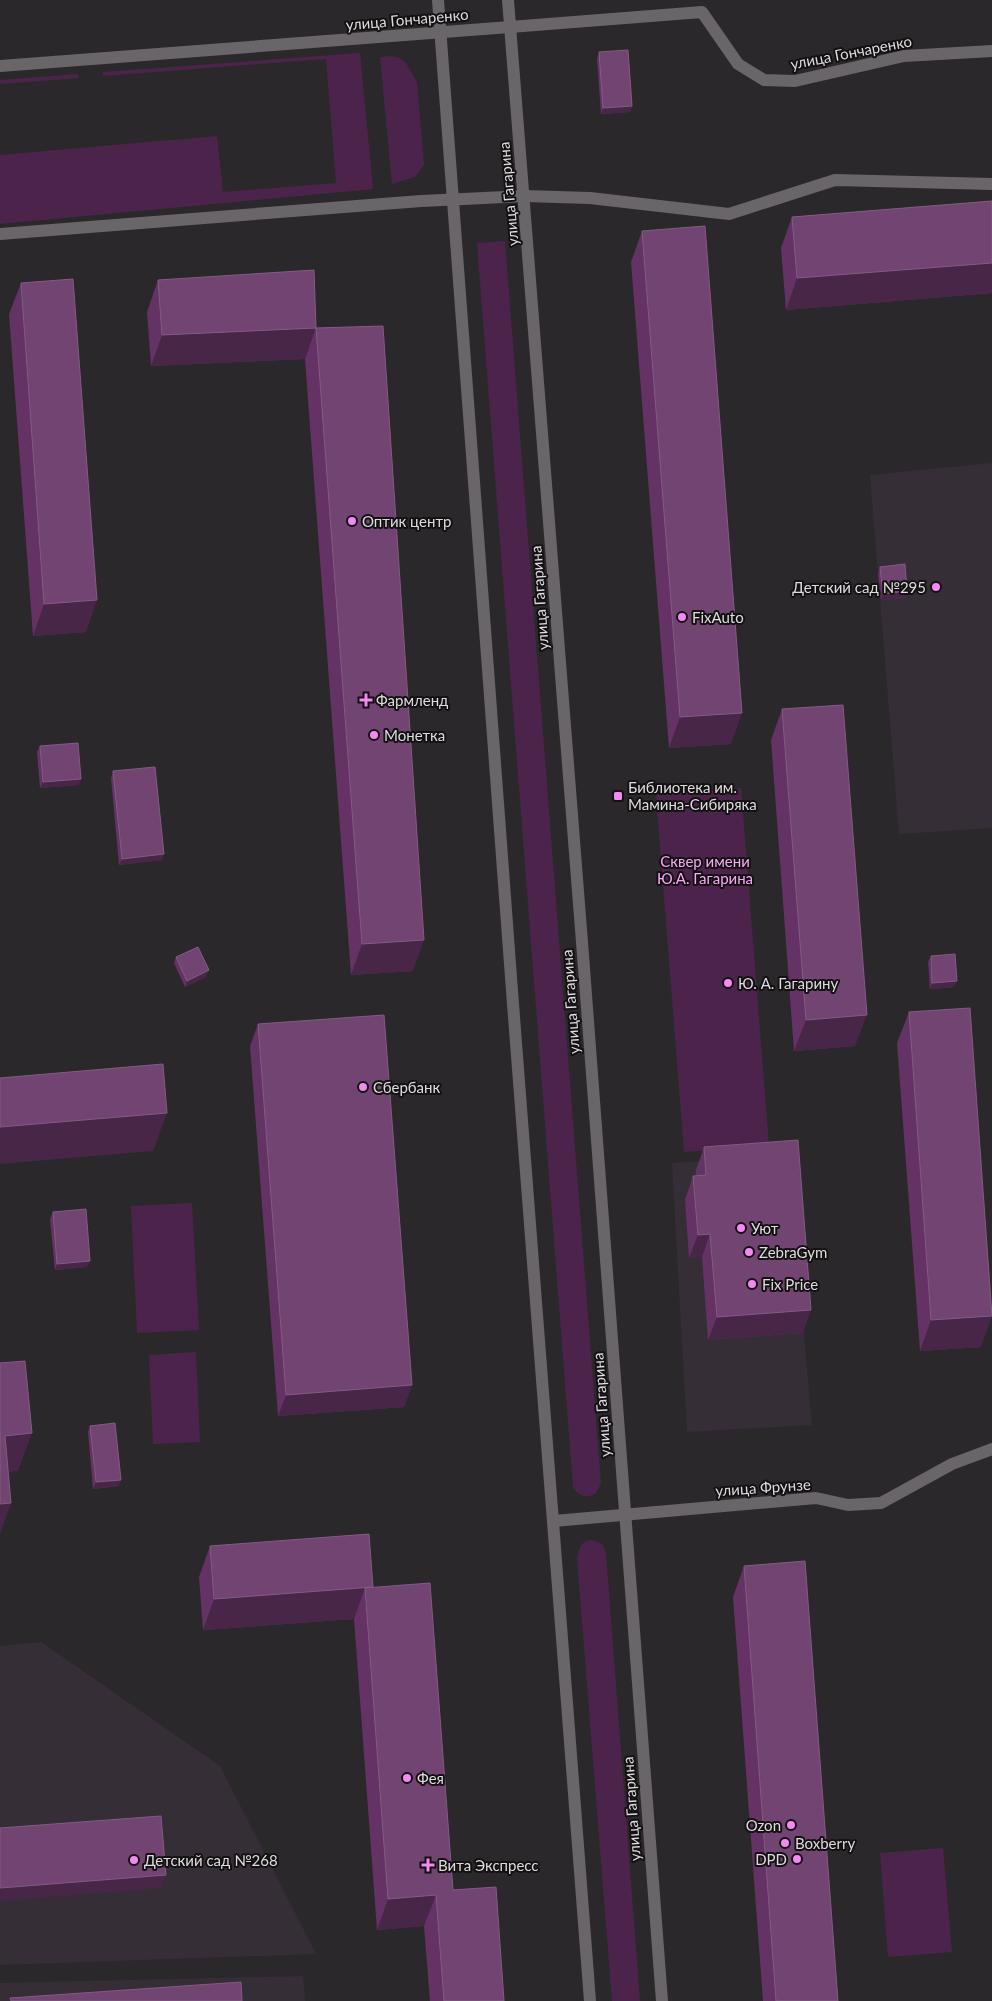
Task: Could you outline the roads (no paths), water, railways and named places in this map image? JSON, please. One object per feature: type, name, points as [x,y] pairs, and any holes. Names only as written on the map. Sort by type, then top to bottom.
[{"type":"main road","points":[[438,0],[590,2001]]},
{"type":"main road","name":"улица Гагарина","points":[[508,0],[662,2001]]},
{"type":"main road","name":"улица Гончаренко","points":[[0,66],[702,12],[738,64],[764,80],[795,81],[904,56],[992,51]]},
{"type":"main road","points":[[0,234],[453,199],[524,196],[590,198],[729,214],[835,180],[992,184]]},
{"type":"main road","name":"улица Фрунзе","points":[[554,1521],[816,1498],[848,1505],[881,1503],[952,1464],[992,1449]]},
{"type":"place","name":"Оптик центр","points":[[352,521]]},
{"type":"place","name":"Детский сад №295","points":[[936,587]]},
{"type":"place","name":"FixAuto","points":[[682,617]]},
{"type":"place","name":"Фармленд","points":[[366,700]]},
{"type":"place","name":"Монетка","points":[[374,735]]},
{"type":"place","name":"Библиотека им. Мамина-Сибиряка","points":[[618,796]]},
{"type":"place","name":"Ю. А. Гагарину","points":[[728,983]]},
{"type":"place","name":"Сбербанк","points":[[363,1087]]},
{"type":"place","name":"Уют","points":[[741,1228]]},
{"type":"place","name":"ZebraGym","points":[[749,1252]]},
{"type":"place","name":"Fix Price","points":[[752,1284]]},
{"type":"place","name":"Фея","points":[[407,1778]]},
{"type":"place","name":"Ozon","points":[[791,1825]]},
{"type":"place","name":"Boxberry","points":[[785,1843]]},
{"type":"place","name":"DPD","points":[[797,1859]]},
{"type":"place","name":"Детский сад №268","points":[[134,1860]]},
{"type":"place","name":"Вита Экспресс","points":[[428,1865]]},
{"type":"park label","name":"Сквер имени Ю.А. Гагарина","points":[[705,870]]}]
